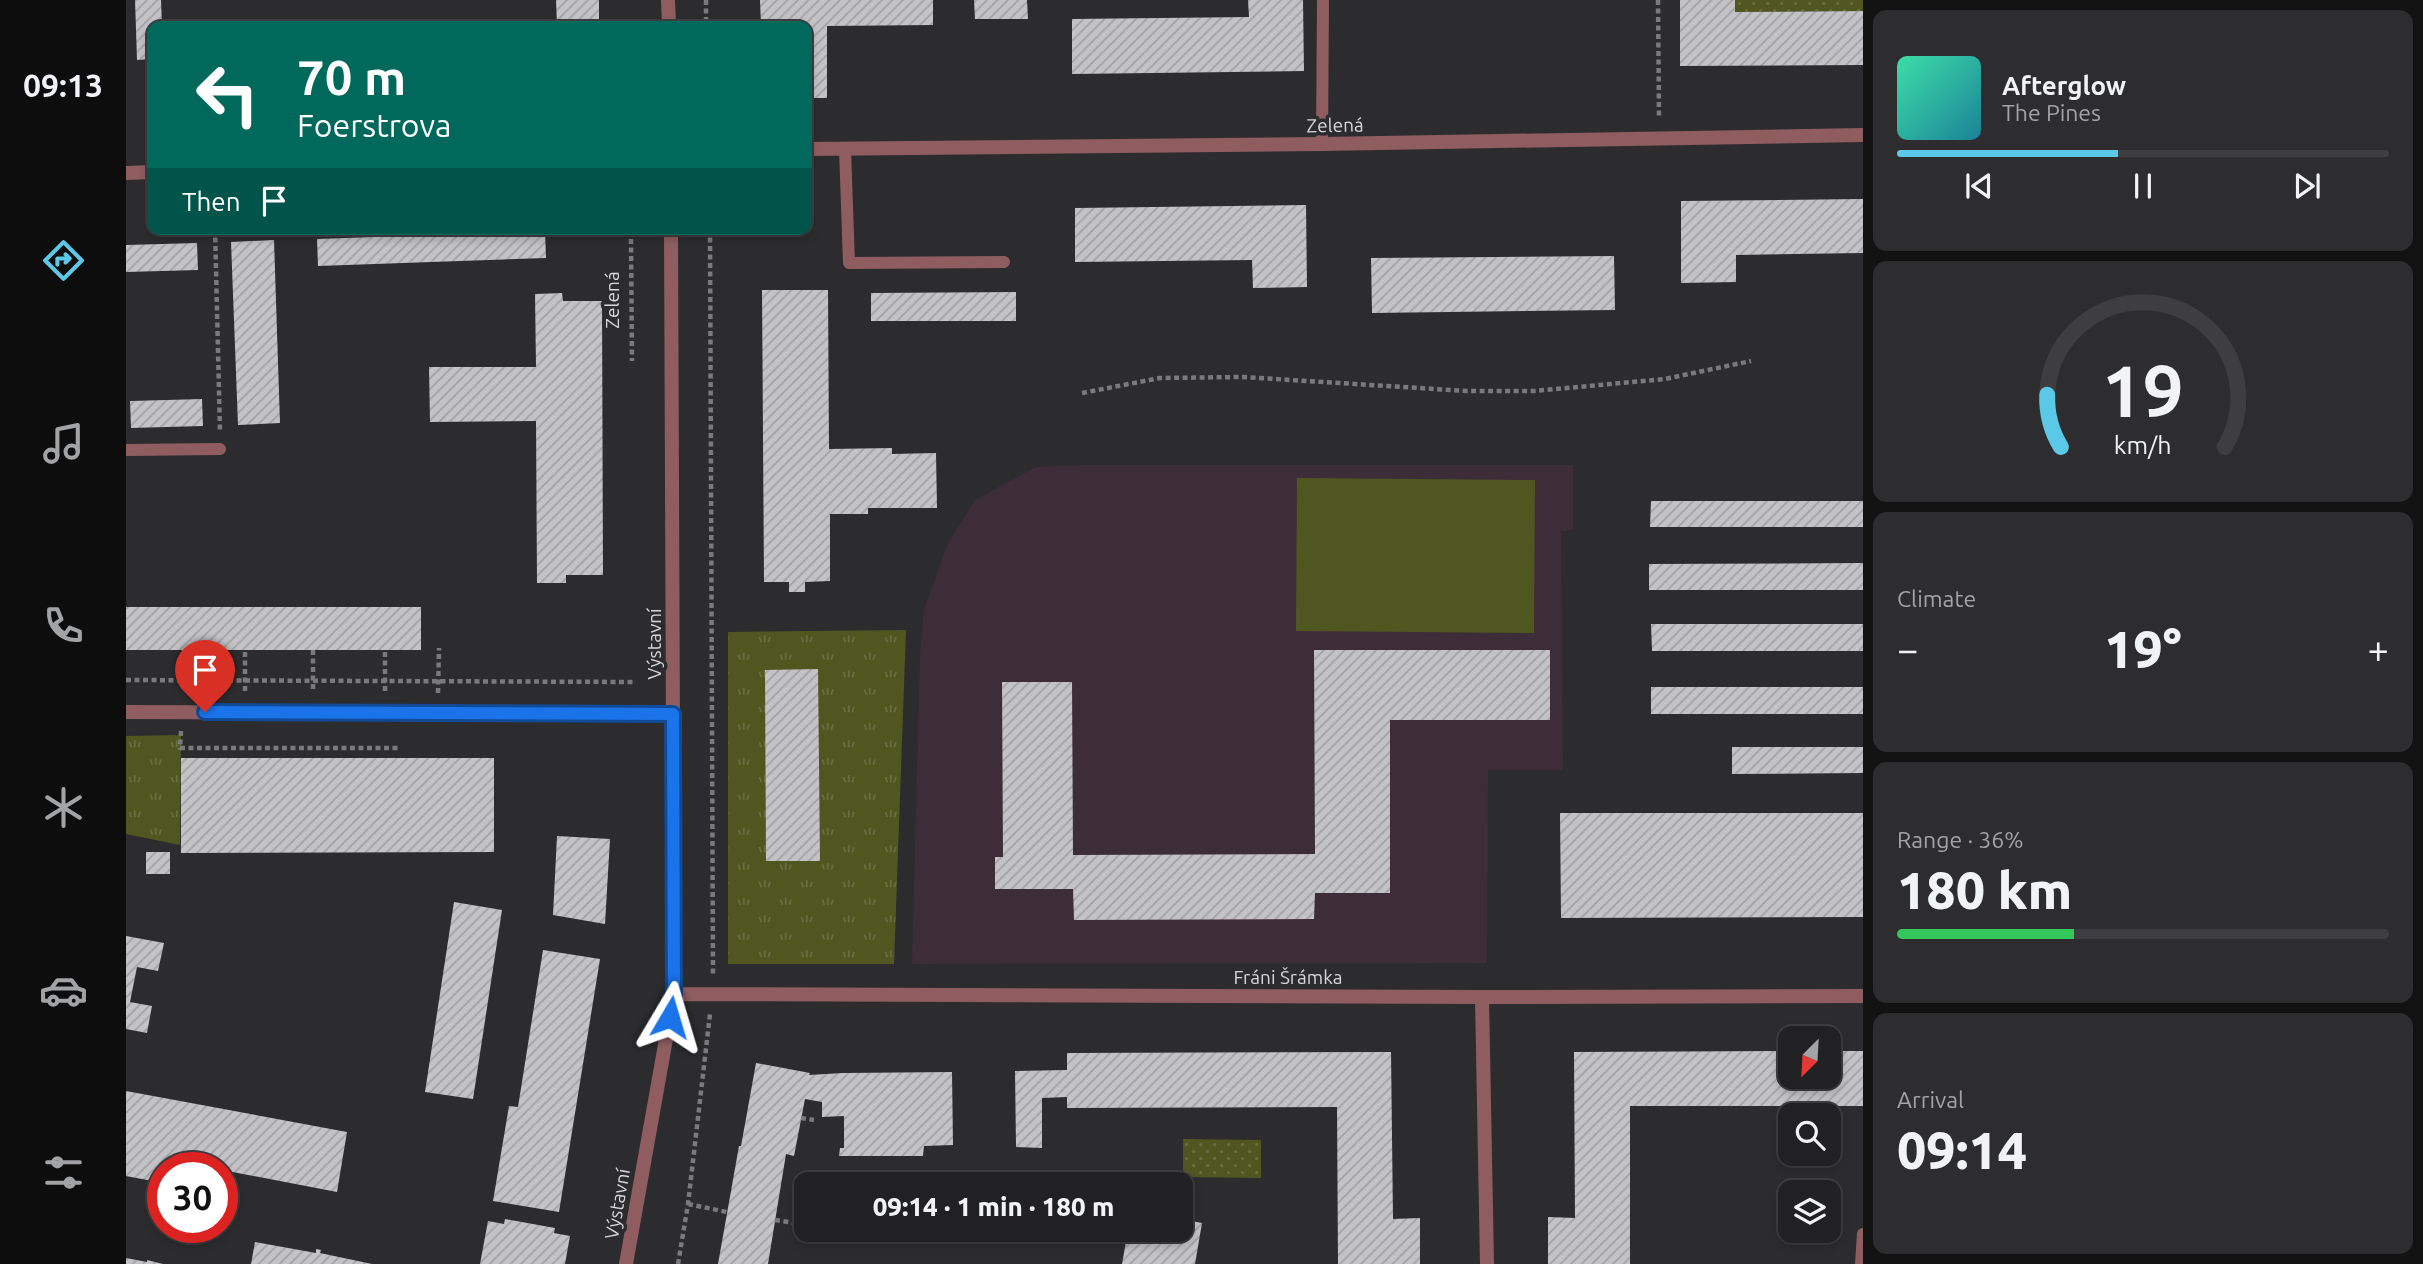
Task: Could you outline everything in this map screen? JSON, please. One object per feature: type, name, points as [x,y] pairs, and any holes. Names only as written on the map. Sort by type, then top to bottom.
[{"type":"street","points":[[668,0],[669,21]]},
{"type":"street","name":"Zelená","points":[[812,149],[1863,135]]},
{"type":"street","points":[[126,173],[147,172]]},
{"type":"street","name":"Výstavní","points":[[626,1264],[674,994],[671,235]]},
{"type":"street","points":[[126,712],[673,714]]},
{"type":"street","name":"Fráni Šrámka","points":[[674,994],[1482,998],[1863,996]]},
{"type":"street","points":[[1482,998],[1487,1264]]},
{"type":"lane","points":[[1322,144],[1323,0]]},
{"type":"lane","points":[[845,149],[849,263],[1004,262]]},
{"type":"lane","points":[[126,450],[220,449]]},
{"type":"lane","points":[[1861,1264],[1863,1234]]},
{"type":"path","points":[[706,0],[706,21]]},
{"type":"path","points":[[1658,0],[1659,116]]},
{"type":"path","points":[[215,235],[220,449]]},
{"type":"path","points":[[678,1264],[688,1204],[713,994],[710,235]]},
{"type":"path","name":"Zelená","points":[[631,239],[632,361]]},
{"type":"path","points":[[1082,393],[1160,378],[1243,377],[1467,391],[1535,391],[1665,379],[1751,361]]},
{"type":"path","points":[[438,713],[439,648]]},
{"type":"path","points":[[184,650],[185,680],[180,748],[400,748]]},
{"type":"path","points":[[245,650],[245,712]]},
{"type":"path","points":[[313,650],[313,713]]},
{"type":"path","points":[[384,713],[386,650]]},
{"type":"path","points":[[126,680],[636,682]]},
{"type":"path","points":[[801,1118],[814,1120]]},
{"type":"path","points":[[688,1204],[727,1212]]},
{"type":"path","points":[[775,1220],[794,1223]]},
{"type":"shaded area","points":[[1573,465],[1573,530],[1561,531],[1563,770],[1488,770],[1487,963],[912,964],[920,655],[924,609],[948,543],[975,500],[1036,467]]},
{"type":"green space","points":[[1735,0],[1863,0],[1863,11],[1735,12]]},
{"type":"green space","points":[[1297,478],[1535,480],[1534,633],[1296,631]]},
{"type":"green space","points":[[906,630],[894,964],[728,964],[728,632]]},
{"type":"green space","points":[[181,735],[180,845],[126,834],[126,736]]},
{"type":"green space","points":[[1183,1139],[1261,1140],[1261,1178],[1193,1177],[1193,1172],[1183,1172]]},
{"type":"building","points":[[135,0],[161,0],[162,21],[147,21],[147,59],[137,60]]},
{"type":"building","points":[[556,0],[599,0],[599,21],[557,21]]},
{"type":"building","points":[[760,0],[933,0],[933,25],[827,26],[827,98],[812,98],[812,21],[761,21]]},
{"type":"building","points":[[974,0],[1027,0],[1028,19],[975,19]]},
{"type":"building","points":[[1248,0],[1303,0],[1304,71],[1072,74],[1072,19],[1249,17]]},
{"type":"building","points":[[1680,0],[1735,0],[1735,12],[1863,11],[1863,65],[1680,66]]},
{"type":"building","points":[[1863,199],[1863,253],[1736,255],[1736,282],[1681,283],[1681,201]]},
{"type":"building","points":[[1306,205],[1307,287],[1253,288],[1252,260],[1075,262],[1075,208]]},
{"type":"building","points":[[545,235],[546,258],[318,266],[317,239]]},
{"type":"building","points":[[274,240],[280,423],[238,425],[231,242]]},
{"type":"building","points":[[197,243],[198,270],[126,272],[126,245]]},
{"type":"building","points":[[1614,256],[1615,310],[1372,313],[1371,258]]},
{"type":"building","points":[[762,290],[828,290],[829,449],[892,448],[892,454],[936,453],[937,508],[868,508],[868,514],[830,514],[830,581],[805,582],[805,592],[789,592],[789,582],[764,582]]},
{"type":"building","points":[[1016,292],[1016,321],[871,321],[871,293]]},
{"type":"building","points":[[562,293],[563,301],[602,301],[603,575],[566,575],[566,583],[537,583],[536,421],[430,422],[429,367],[536,367],[535,294]]},
{"type":"building","points":[[202,399],[203,426],[131,428],[130,401]]},
{"type":"building","points":[[1651,501],[1863,501],[1863,527],[1650,527]]},
{"type":"building","points":[[1863,563],[1863,590],[1649,590],[1649,564]]},
{"type":"building","points":[[126,607],[421,607],[421,650],[126,650]]},
{"type":"building","points":[[1651,624],[1863,624],[1863,651],[1652,651]]},
{"type":"building","points":[[1314,650],[1550,650],[1550,720],[1390,720],[1390,893],[1315,893],[1314,919],[1074,920],[1073,889],[995,889],[995,857],[1003,857],[1002,682],[1072,682],[1073,855],[1315,854]]},
{"type":"building","points":[[818,669],[820,861],[766,861],[765,670]]},
{"type":"building","points":[[1651,687],[1863,687],[1863,714],[1651,714]]},
{"type":"building","points":[[1732,747],[1863,747],[1863,773],[1732,774]]},
{"type":"building","points":[[181,758],[494,758],[494,852],[181,853]]},
{"type":"building","points":[[1560,813],[1863,813],[1863,917],[1561,918]]},
{"type":"building","points":[[557,836],[610,839],[605,924],[553,915]]},
{"type":"building","points":[[146,852],[170,852],[170,874],[146,874]]},
{"type":"building","points":[[454,902],[502,910],[473,1099],[425,1092]]},
{"type":"building","points":[[126,936],[164,943],[158,971],[137,967],[130,1002],[152,1006],[147,1033],[126,1029]]},
{"type":"building","points":[[543,950],[600,959],[559,1212],[493,1201],[509,1106],[518,1107]]},
{"type":"building","points":[[1778,1051],[1778,1089],[1841,1089],[1841,1051],[1863,1051],[1863,1106],[1841,1106],[1841,1103],[1778,1103],[1778,1106],[1630,1106],[1630,1264],[1548,1264],[1548,1217],[1575,1218],[1574,1052]]},
{"type":"building","points":[[1391,1052],[1393,1219],[1420,1218],[1420,1264],[1338,1264],[1337,1107],[1067,1108],[1067,1097],[1042,1098],[1042,1148],[1016,1147],[1015,1071],[1067,1070],[1067,1053]]},
{"type":"building","points":[[756,1063],[810,1073],[809,1075],[952,1072],[953,1145],[924,1146],[923,1156],[839,1156],[840,1148],[844,1148],[844,1116],[822,1117],[822,1102],[805,1099],[794,1156],[786,1154],[768,1264],[718,1264]]},
{"type":"building","points":[[126,1091],[347,1132],[337,1192],[238,1173],[238,1152],[147,1152],[147,1180],[126,1176]]},
{"type":"building","points":[[505,1219],[555,1228],[554,1233],[570,1236],[565,1264],[480,1264],[488,1221],[504,1224]]},
{"type":"building","points":[[1193,1221],[1202,1223],[1195,1264],[1122,1264],[1126,1242],[1193,1242]]},
{"type":"building","points":[[255,1242],[316,1253],[316,1249],[321,1250],[320,1253],[372,1264],[251,1264]]},
{"type":"building","points":[[126,1258],[147,1260],[163,1264],[126,1264]]},
{"type":"route","points":[[205,712],[673,714],[674,994],[670,1017]]}]
